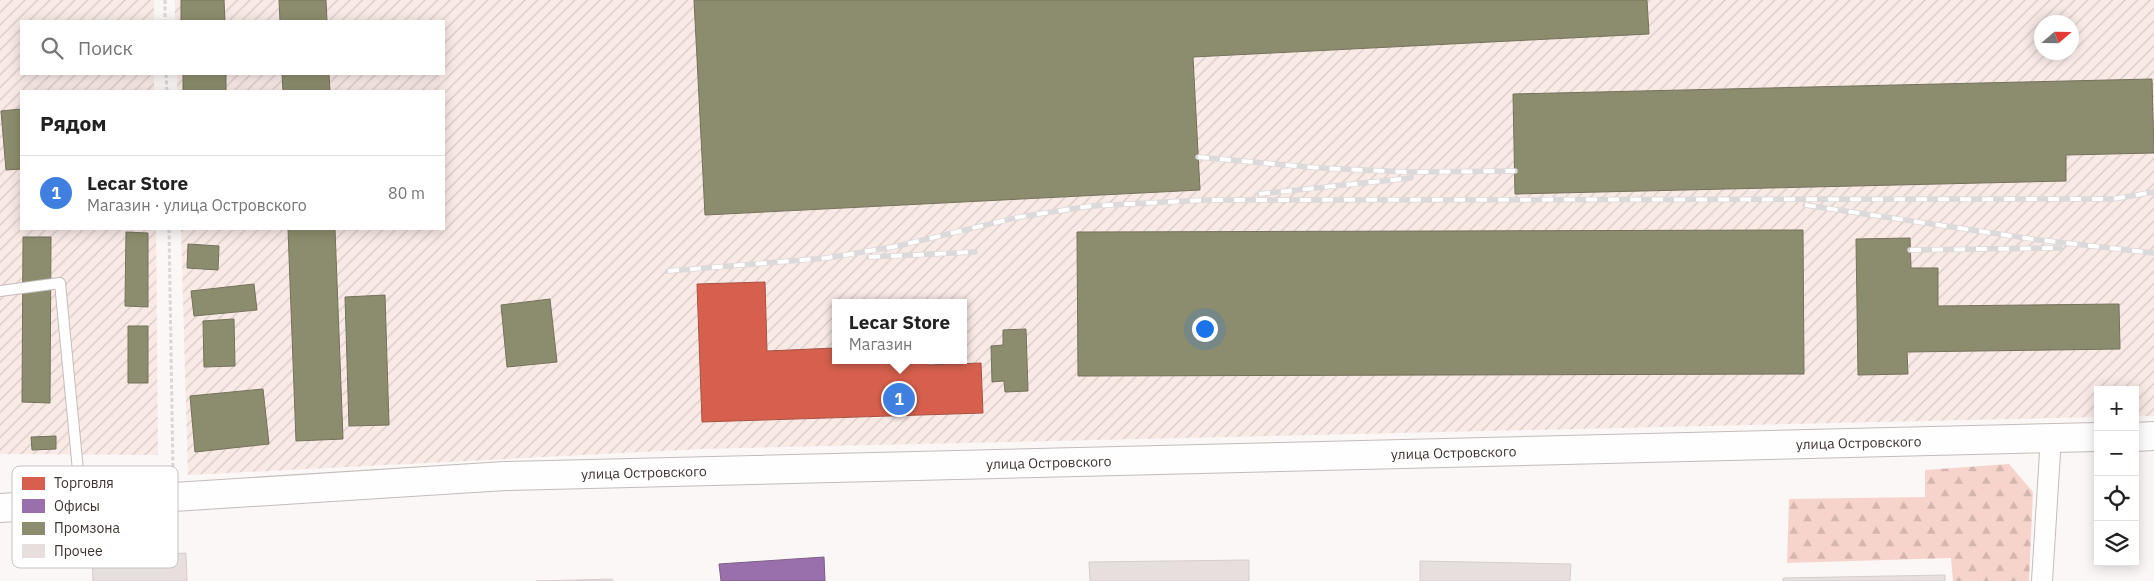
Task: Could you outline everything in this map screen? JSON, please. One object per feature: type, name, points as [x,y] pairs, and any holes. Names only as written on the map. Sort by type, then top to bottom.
[{"type":"street","points":[[2139,436],[2154,436]]},
{"type":"street","points":[[2042,581],[2051,437]]},
{"type":"street","name":"улица Островского","points":[[178,497],[505,476],[2094,437]]},
{"type":"lane","points":[[0,291],[60,283],[77,466]]},
{"type":"path","points":[[165,0],[165,20]]},
{"type":"path","points":[[166,75],[166,90]]},
{"type":"path","points":[[169,230],[173,466]]},
{"type":"shaded area","points":[[0,0],[154,0],[154,20],[20,20],[20,75],[154,75],[154,90],[20,90],[20,230],[156,230],[158,455],[0,454]]},
{"type":"shaded area","points":[[175,0],[2154,0],[2154,416],[2139,416],[2139,386],[2094,386],[2094,417],[701,449],[188,475],[181,230],[445,230],[445,90],[177,90],[177,75],[445,75],[445,20],[175,20]]},
{"type":"green space","points":[[2009,464],[2033,492],[2029,581],[1953,581],[1951,558],[1787,563],[1789,499],[1925,497],[1925,470]]},
{"type":"building: Торговля","points":[[765,282],[767,351],[832,348],[832,364],[928,365],[981,363],[983,413],[702,422],[697,284]]},
{"type":"building: Офисы","points":[[824,557],[825,581],[721,581],[719,564]]},
{"type":"building: Промзона","points":[[181,0],[224,0],[225,20],[181,20]]},
{"type":"building: Промзона","points":[[279,0],[326,0],[327,20],[280,20]]},
{"type":"building: Промзона","points":[[694,0],[1647,0],[1649,34],[1193,57],[1200,190],[705,215]]},
{"type":"building: Промзона","points":[[183,75],[226,75],[226,90],[183,90]]},
{"type":"building: Промзона","points":[[282,75],[329,75],[330,90],[283,90]]},
{"type":"building: Промзона","points":[[2152,79],[2154,153],[2066,155],[2066,181],[1515,194],[1513,94]]},
{"type":"building: Промзона","points":[[20,109],[20,169],[6,170],[1,111]]},
{"type":"building: Промзона","points":[[288,230],[335,230],[343,439],[296,441]]},
{"type":"building: Промзона","points":[[1803,230],[1804,374],[1078,376],[1077,232]]},
{"type":"building: Промзона","points":[[126,232],[148,233],[148,307],[125,306]]},
{"type":"building: Промзона","points":[[23,237],[51,237],[50,403],[22,402]]},
{"type":"building: Промзона","points":[[1910,238],[1911,268],[1938,268],[1938,306],[2119,304],[2120,349],[1907,352],[1908,374],[1858,375],[1856,239]]},
{"type":"building: Промзона","points":[[188,244],[219,246],[218,270],[187,268]]},
{"type":"building: Промзона","points":[[254,284],[257,310],[194,316],[191,291]]},
{"type":"building: Промзона","points":[[385,295],[389,425],[349,426],[345,297]]},
{"type":"building: Промзона","points":[[550,299],[557,362],[507,367],[501,305]]},
{"type":"building: Промзона","points":[[234,319],[235,366],[204,367],[203,321]]},
{"type":"building: Промзона","points":[[128,326],[148,326],[148,383],[128,383]]},
{"type":"building: Промзона","points":[[1026,329],[1028,391],[1005,392],[1004,381],[992,382],[991,346],[1003,345],[1003,330]]},
{"type":"building: Промзона","points":[[263,389],[269,444],[195,452],[190,396]]},
{"type":"building: Промзона","points":[[56,436],[56,449],[32,450],[31,437]]},
{"type":"building: Прочее","points":[[178,553],[186,553],[187,581],[93,581],[92,568],[178,568]]},
{"type":"building: Прочее","points":[[1249,560],[1249,581],[1090,581],[1089,562]]},
{"type":"building: Прочее","points":[[1420,561],[1571,564],[1570,581],[1420,581]]},
{"type":"building: Прочее","points":[[1945,575],[1945,581],[1783,581],[1783,578]]},
{"type":"building: Прочее","points":[[612,579],[613,581],[536,581]]},
{"type":"railway","points":[[1198,157],[1320,168],[1409,172],[1515,171]]},
{"type":"railway","points":[[1259,194],[1411,178]]},
{"type":"railway","points":[[668,271],[827,258],[898,246],[1019,217],[1091,206],[1205,200],[2113,199],[2154,192]]},
{"type":"railway","points":[[1805,205],[2039,240],[2154,253]]},
{"type":"railway","points":[[1910,250],[2060,248]]},
{"type":"railway","points":[[869,257],[975,252]]},
{"type":"place","name":"Lecar Store","points":[[899,399]]}]
